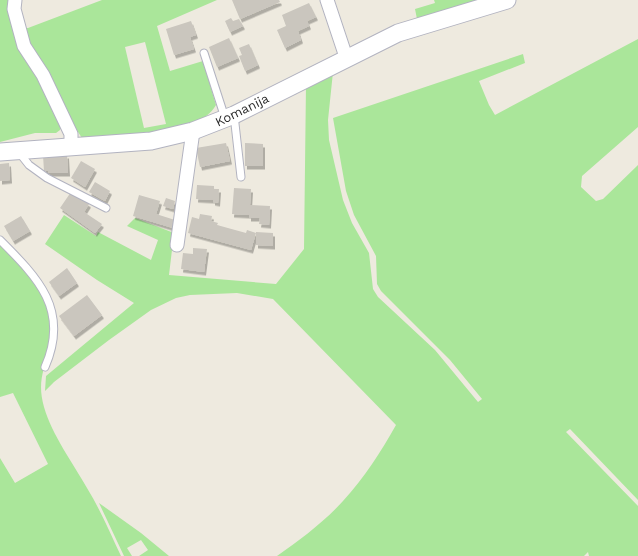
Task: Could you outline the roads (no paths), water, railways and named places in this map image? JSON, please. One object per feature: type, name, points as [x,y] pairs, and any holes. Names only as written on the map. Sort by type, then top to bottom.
[{"type":"street","points":[[15,0],[14,9],[24,46],[43,74],[71,134],[71,148]]},
{"type":"street","points":[[327,0],[346,58]]},
{"type":"street","name":"Komanija","points":[[0,152],[151,141],[192,131],[229,116],[398,33],[507,0]]},
{"type":"street","points":[[177,245],[192,131]]},
{"type":"lane","points":[[204,53],[229,116],[241,177]]},
{"type":"lane","points":[[18,151],[29,165],[47,178],[106,208]]},
{"type":"lane","points":[[0,240],[30,270],[44,290],[50,305],[54,337],[52,351],[46,367]]}]
